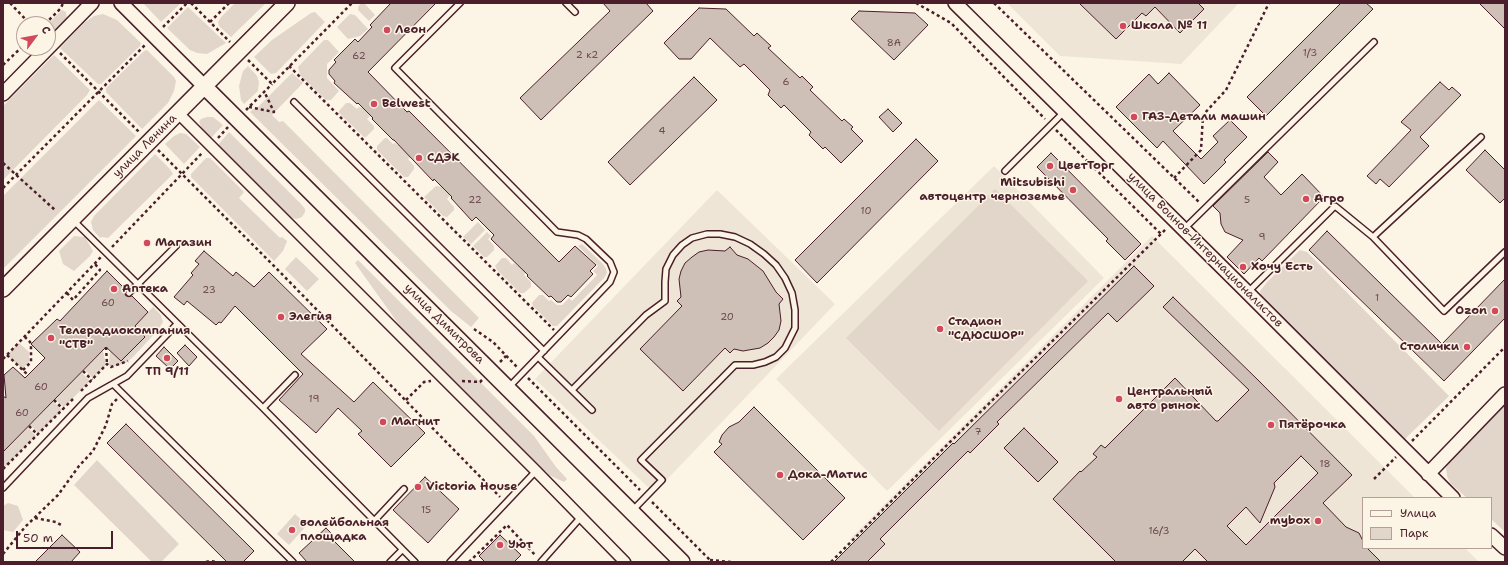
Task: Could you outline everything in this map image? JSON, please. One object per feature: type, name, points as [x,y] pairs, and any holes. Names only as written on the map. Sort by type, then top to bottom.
[{"type":"main road","name":"улица Ленина","points":[[3,289],[288,3]]},
{"type":"main road","name":"улица Димитрова","points":[[205,87],[682,562]]},
{"type":"street","points":[[56,40],[92,3]]},
{"type":"street","points":[[121,3],[205,87]]},
{"type":"street","name":"улица Воинов-Интернационалистов","points":[[955,3],[1452,497]]},
{"type":"street","points":[[3,94],[40,56]]},
{"type":"street","points":[[178,113],[209,146],[536,471],[625,562]]},
{"type":"street","points":[[1428,474],[1505,394]]},
{"type":"street","points":[[1492,535],[1505,548]]},
{"type":"lane","points":[[460,3],[395,68],[558,232],[578,235],[586,239],[610,262],[614,272],[610,282],[508,388]]},
{"type":"lane","points":[[566,3],[575,12]]},
{"type":"lane","points":[[1179,225],[1205,208],[1374,42]]},
{"type":"lane","points":[[294,102],[544,351]]},
{"type":"lane","points":[[1005,171],[1065,112]]},
{"type":"lane","points":[[1373,237],[1481,137]]},
{"type":"lane","points":[[1247,292],[1335,206],[1373,237],[1444,311],[1505,252]]},
{"type":"lane","points":[[72,219],[263,408],[415,562]]},
{"type":"lane","points":[[572,390],[646,315],[665,301],[666,269],[673,255],[682,245],[692,238],[707,234],[720,234],[735,237],[760,250],[776,265],[792,293],[795,310],[795,328],[785,348],[776,356],[765,362],[753,365],[735,365],[641,460],[662,480],[631,512]]},
{"type":"lane","points":[[129,293],[176,246]]},
{"type":"lane","points":[[3,488],[88,398],[127,376],[177,324]]},
{"type":"lane","points":[[538,357],[592,410]]},
{"type":"lane","points":[[263,408],[295,375]]},
{"type":"lane","points":[[113,384],[292,562]]},
{"type":"lane","points":[[450,562],[536,471]]},
{"type":"lane","points":[[375,520],[404,489]]},
{"type":"lane","points":[[541,562],[581,517]]},
{"type":"lane","points":[[390,562],[402,550]]},
{"type":"path","points":[[10,3],[22,16]]},
{"type":"path","points":[[53,16],[61,8],[63,3]]},
{"type":"path","points":[[3,188],[187,3]]},
{"type":"path","points":[[190,3],[272,84]]},
{"type":"path","points":[[210,22],[229,3]]},
{"type":"path","points":[[3,359],[209,146],[352,3]]},
{"type":"path","points":[[916,3],[951,23],[1161,234]]},
{"type":"path","points":[[994,3],[1205,208]]},
{"type":"path","points":[[1174,178],[1201,150],[1203,115],[1226,90],[1269,3]]},
{"type":"path","points":[[3,65],[16,53]]},
{"type":"path","points":[[56,53],[99,92],[149,141],[275,267],[506,503]]},
{"type":"path","points":[[289,66],[559,335]]},
{"type":"path","points":[[248,107],[274,112],[264,92]]},
{"type":"path","points":[[3,163],[55,210]]},
{"type":"path","points":[[831,562],[948,444],[1161,234],[1179,225]]},
{"type":"path","points":[[67,293],[73,300],[100,270],[95,264]]},
{"type":"path","points":[[474,329],[493,342],[711,561],[731,562]]},
{"type":"path","points":[[23,370],[31,362],[31,346],[30,342],[25,337]]},
{"type":"path","points":[[3,469],[107,364],[106,347]]},
{"type":"path","points":[[1374,479],[1505,347]]},
{"type":"path","points":[[7,355],[28,375]]},
{"type":"path","points":[[107,364],[111,367],[130,360]]},
{"type":"path","points":[[82,371],[92,380]]},
{"type":"path","points":[[3,554],[16,536],[58,495],[93,451],[106,425],[112,404],[118,397],[124,395]]},
{"type":"path","points":[[54,400],[63,409]]},
{"type":"path","points":[[29,426],[38,435]]},
{"type":"path","points":[[35,518],[56,522],[61,525]]},
{"type":"path","points":[[469,562],[506,525],[541,562]]},
{"type":"path","points":[[206,562],[216,562]]},
{"type":"shaded area","name":"Школа № 11","points":[[1007,3],[1239,3],[1181,64],[1060,56]]},
{"type":"shaded area","name":"Стадион \"СДЮСШОР\"","points":[[994,166],[1104,278],[887,491],[776,379]]},
{"type":"shaded area","points":[[717,190],[835,304],[654,493],[535,379]]},
{"type":"shaded area","points":[[1152,236],[1414,497],[1362,497],[1362,549],[1466,549],[1479,562],[874,562],[850,539]]},
{"type":"green space","points":[[143,3],[181,3],[161,22]]},
{"type":"green space","points":[[235,3],[266,3],[231,37],[219,26],[218,22]]},
{"type":"green space","points":[[360,4],[365,4],[375,15],[369,21],[358,10]]},
{"type":"green space","points":[[188,7],[226,43],[207,54],[197,53],[190,50],[167,28]]},
{"type":"green space","points":[[62,10],[66,12],[67,20],[56,32],[56,16]]},
{"type":"green space","points":[[315,12],[325,22],[276,73],[271,74],[254,57],[272,40],[311,13]]},
{"type":"green space","points":[[103,14],[117,20],[141,43],[140,46],[101,84],[98,84],[60,48],[84,23],[94,16]]},
{"type":"green space","points":[[350,14],[355,15],[368,29],[360,36],[348,39],[337,27]]},
{"type":"green space","points":[[324,40],[328,40],[339,52],[327,64],[327,78],[339,91],[331,100],[326,100],[300,75],[298,67]]},
{"type":"green space","points":[[147,50],[174,77],[176,81],[174,91],[168,103],[142,129],[106,92],[106,88],[144,51]]},
{"type":"green space","points":[[53,56],[55,56],[90,90],[87,95],[3,180],[3,106]]},
{"type":"green space","points":[[248,66],[257,76],[259,82],[258,91],[244,104],[241,100],[239,86],[243,71]]},
{"type":"green space","points":[[292,73],[303,83],[272,115],[279,122],[283,121],[479,318],[471,327],[451,311],[250,112],[253,109],[255,110]]},
{"type":"green space","points":[[99,100],[136,136],[3,269],[3,196]]},
{"type":"green space","points":[[346,103],[350,103],[357,109],[359,107],[363,108],[370,116],[367,119],[374,126],[374,129],[366,137],[364,137],[339,113]]},
{"type":"green space","points":[[213,117],[223,125],[211,138],[202,129],[199,122],[201,119]]},
{"type":"green space","points":[[229,132],[301,204],[305,209],[302,217],[296,219],[292,218],[218,145]]},
{"type":"green space","points":[[180,133],[186,134],[200,147],[184,164],[165,144]]},
{"type":"green space","points":[[385,138],[393,144],[401,144],[412,156],[408,159],[414,166],[414,169],[408,177],[404,177],[377,150],[377,146]]},
{"type":"green space","points":[[155,154],[173,174],[108,238],[100,238],[93,230],[91,222],[94,216]]},
{"type":"green space","points":[[206,158],[210,158],[244,192],[239,198],[280,238],[282,237],[287,241],[283,251],[274,261],[191,177],[191,174]]},
{"type":"green space","points":[[436,186],[443,187],[451,194],[447,199],[454,207],[454,210],[447,217],[443,216],[424,197]]},
{"type":"green space","points":[[995,189],[1088,281],[939,431],[846,338]]},
{"type":"green space","points":[[478,222],[485,230],[471,244],[463,237]]},
{"type":"green space","points":[[487,232],[491,236],[488,239],[494,246],[494,250],[487,257],[484,257],[473,246]]},
{"type":"green space","points":[[74,236],[85,237],[93,251],[90,256],[74,271],[63,264],[59,251]]},
{"type":"green space","points":[[582,244],[603,264],[607,273],[604,278],[557,326],[553,326],[533,306],[532,303],[539,295],[543,295],[549,301],[551,300],[557,305],[562,305],[569,298],[572,301],[597,275],[593,271],[598,266],[578,246]]},
{"type":"green space","points":[[1300,250],[1307,252],[1449,396],[1405,439],[1261,296],[1260,291],[1268,281]]},
{"type":"green space","points":[[296,257],[319,279],[307,291],[285,269]]},
{"type":"green space","points":[[502,258],[506,258],[512,265],[514,263],[518,266],[520,265],[527,271],[524,275],[531,282],[531,287],[524,293],[520,293],[497,270],[495,266]]},
{"type":"green space","points":[[358,260],[534,436],[556,467],[567,479],[564,482],[549,475],[400,326],[355,263]]},
{"type":"green space","points":[[153,307],[161,315],[163,322],[158,330],[126,363],[111,367],[109,365],[110,351],[121,361],[144,337],[135,326]]},
{"type":"green space","points":[[19,343],[29,352],[29,362],[22,369],[7,355]]},
{"type":"green space","points":[[103,351],[106,365],[93,378],[84,369]]},
{"type":"green space","points":[[81,372],[90,381],[64,407],[55,399]]},
{"type":"green space","points":[[53,401],[62,410],[39,433],[30,425]]},
{"type":"green space","points":[[1505,405],[1505,532],[1492,520],[1492,497],[1466,497],[1450,483],[1446,468],[1450,459]]},
{"type":"green space","points":[[27,427],[36,436],[3,469],[3,452]]},
{"type":"green space","points":[[97,460],[179,544],[161,562],[152,562],[74,485]]},
{"type":"green space","points":[[8,503],[18,506],[23,520],[13,532],[3,530],[3,506]]},
{"type":"green space","name":"волейбольная площадка","points":[[295,514],[307,525],[289,545],[277,534]]},
{"type":"building","points":[[391,3],[436,3],[368,72],[407,112],[409,111],[559,262],[575,246],[596,265],[590,271],[593,274],[571,297],[568,295],[561,302],[557,302],[551,296],[549,297],[491,239],[494,235],[476,217],[472,221],[451,198],[452,197],[434,179],[433,181],[358,103],[357,104],[334,83],[335,81],[329,74],[329,70],[336,62],[334,60],[355,39],[358,42],[372,27],[370,25]]},
{"type":"building","points":[[603,3],[646,3],[653,11],[541,120],[520,98],[610,11]]},
{"type":"building","points":[[1079,3],[1198,3],[1204,9],[1180,33],[1155,7],[1146,16],[1142,13],[1116,39]]},
{"type":"building","points":[[1341,3],[1366,3],[1373,9],[1266,116],[1247,97]]},
{"type":"building","points":[[1479,3],[1505,3],[1505,29]]},
{"type":"building","points":[[699,8],[726,9],[754,36],[757,33],[771,46],[768,48],[800,78],[802,76],[813,87],[810,90],[842,121],[844,119],[853,127],[851,129],[863,141],[841,163],[825,147],[823,149],[809,135],[811,132],[784,105],[781,108],[768,95],[770,90],[744,64],[740,67],[710,38],[691,59],[679,59],[664,43]]},
{"type":"building","points":[[859,11],[915,13],[928,25],[894,60],[851,19]]},
{"type":"building","points":[[1169,73],[1200,105],[1173,131],[1201,159],[1218,142],[1213,136],[1230,120],[1247,137],[1224,160],[1226,162],[1204,184],[1163,141],[1157,148],[1116,107],[1149,74],[1158,84]]},
{"type":"building","points":[[694,77],[717,100],[630,185],[608,162]]},
{"type":"building","points":[[1440,82],[1449,90],[1452,87],[1461,95],[1420,137],[1429,146],[1389,187],[1380,179],[1376,184],[1367,176],[1411,130],[1401,122]]},
{"type":"building","points":[[888,109],[902,123],[893,132],[879,117]]},
{"type":"building","points":[[916,139],[938,161],[817,283],[795,260]]},
{"type":"building","points":[[1485,150],[1505,170],[1505,198],[1500,203],[1466,170]]},
{"type":"building","points":[[1268,152],[1278,162],[1264,177],[1281,195],[1302,174],[1324,197],[1262,261],[1259,258],[1244,274],[1227,257],[1243,240],[1225,232],[1221,224],[1220,213],[1213,206]]},
{"type":"building","name":"Mitsubishi автоцентр черноземье","points":[[1051,153],[1141,244],[1125,260],[1106,241],[1108,239],[1037,167]]},
{"type":"building","points":[[1327,231],[1442,344],[1505,279],[1505,318],[1444,381],[1309,250]]},
{"type":"building","points":[[730,247],[737,255],[748,259],[763,271],[776,292],[783,299],[779,304],[781,321],[779,330],[768,343],[760,348],[743,351],[734,349],[730,353],[725,348],[683,391],[640,349],[682,306],[677,301],[681,297],[679,279],[685,263],[699,252],[708,250],[725,251]]},
{"type":"building","points":[[204,251],[233,276],[236,272],[254,287],[269,272],[327,329],[301,354],[354,402],[373,382],[425,433],[391,467],[358,434],[362,431],[338,408],[316,433],[279,400],[303,374],[235,306],[221,323],[219,322],[216,325],[187,301],[184,305],[174,297],[193,275],[191,273],[199,264],[195,261]]},
{"type":"building","points":[[1134,266],[1154,286],[1117,322],[1108,313],[997,422],[999,424],[970,453],[968,451],[880,539],[885,544],[867,562],[834,562],[953,443],[954,444]]},
{"type":"building","points":[[107,271],[126,290],[126,296],[132,296],[148,312],[135,326],[145,337],[121,361],[106,347],[3,452],[3,396],[6,398],[4,375],[13,367],[25,378],[45,358],[31,344],[57,319],[60,321]]},
{"type":"building","points":[[1173,297],[1352,475],[1323,503],[1346,527],[1359,533],[1362,539],[1362,549],[1368,549],[1381,562],[1208,562],[1195,549],[1182,562],[1116,562],[1053,499],[1080,471],[1081,472],[1097,457],[1093,454],[1101,445],[1105,448],[1175,378],[1216,421],[1218,421],[1249,390],[1163,307]],"holes":[[[1301,456],[1318,473],[1246,545],[1227,526],[1246,507],[1260,523],[1275,487],[1274,483]]]},
{"type":"building","points":[[185,345],[197,357],[189,366],[177,353]]},
{"type":"building","name":"ТП 9/11","points":[[164,347],[178,361],[170,369],[156,356]]},
{"type":"building","name":"Дока-Матис","points":[[754,407],[845,498],[803,540],[714,452],[722,444],[719,442],[722,435],[729,427],[739,422]]},
{"type":"building","points":[[126,424],[254,551],[243,562],[227,562],[107,443]]},
{"type":"building","points":[[1024,428],[1058,462],[1038,482],[1004,448]]},
{"type":"building","points":[[425,477],[459,509],[428,543],[393,510]]},
{"type":"building","points":[[326,528],[334,536],[331,538],[355,562],[307,562],[299,553]]},
{"type":"building","points":[[62,535],[80,552],[71,562],[35,562]]},
{"type":"building","name":"Уют","points":[[500,535],[521,555],[514,562],[485,562],[479,556]]},
{"type":"place","name":"Школа № 11","points":[[1123,26]]},
{"type":"place","name":"Леон","points":[[387,30]]},
{"type":"place","name":"Belwest","points":[[374,104]]},
{"type":"place","name":"ГАЗ-Детали машин","points":[[1134,117]]},
{"type":"place","name":"СДЭК","points":[[419,158]]},
{"type":"place","name":"ЦветТорг","points":[[1050,166]]},
{"type":"place","name":"Mitsubishi автоцентр черноземье","points":[[1073,190]]},
{"type":"place","name":"Агро","points":[[1306,199]]},
{"type":"place","name":"Магазин","points":[[147,243]]},
{"type":"place","name":"Хочу Есть","points":[[1243,267]]},
{"type":"place","name":"Аптека","points":[[114,289]]},
{"type":"place","name":"Ozon","points":[[1495,311]]},
{"type":"place","name":"Элегия","points":[[281,317]]},
{"type":"place","name":"Стадион \"СДЮСШОР\"","points":[[940,329]]},
{"type":"place","name":"Телерадиокомпания \"СТВ\"","points":[[51,338]]},
{"type":"place","name":"Столички","points":[[1467,347]]},
{"type":"place","name":"ТП 9/11","points":[[167,358]]},
{"type":"place","name":"Центральный авто рынок","points":[[1119,399]]},
{"type":"place","name":"Магнит","points":[[383,422]]},
{"type":"place","name":"Пятёрочка","points":[[1271,425]]},
{"type":"place","name":"Дока-Матис","points":[[780,475]]},
{"type":"place","name":"Victoria House","points":[[418,487]]},
{"type":"place","name":"mybox","points":[[1318,521]]},
{"type":"place","name":"волейбольная площадка","points":[[292,530]]},
{"type":"place","name":"Уют","points":[[500,545]]}]
